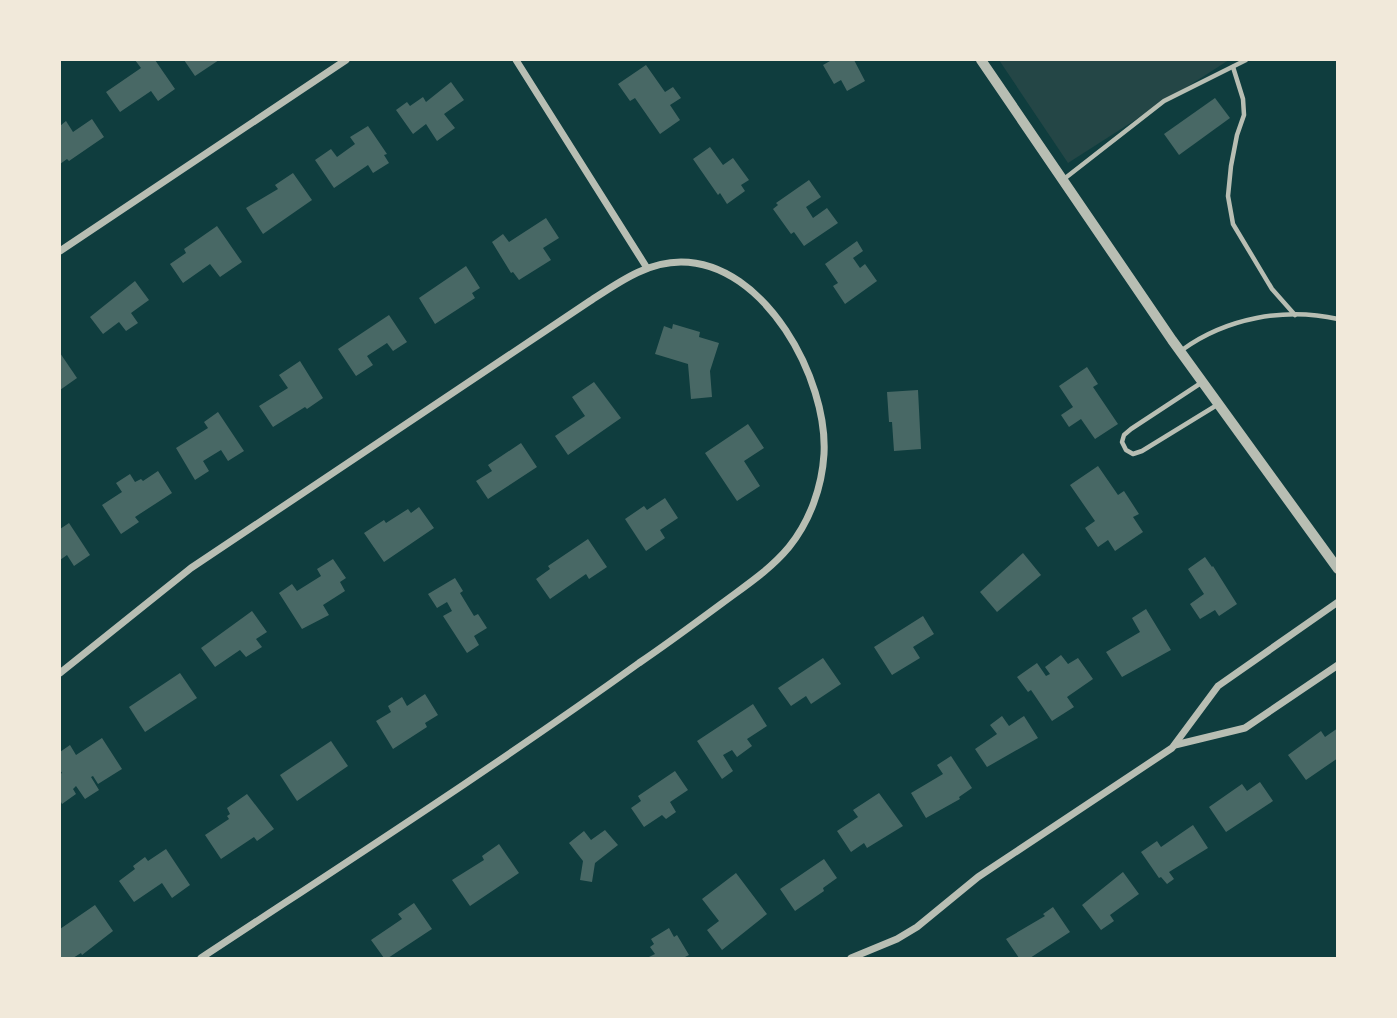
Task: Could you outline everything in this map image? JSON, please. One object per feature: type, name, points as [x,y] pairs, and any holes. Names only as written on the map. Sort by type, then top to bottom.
[{"type":"street","points":[[60,251],[346,60]]},
{"type":"street","points":[[516,60],[647,268]]},
{"type":"street","points":[[981,60],[1180,352],[1338,569]]},
{"type":"street","points":[[60,673],[191,568],[590,302],[647,268],[673,263],[698,264],[740,281],[769,308],[800,356],[821,411],[824,452],[821,477],[815,500],[804,523],[775,562],[590,698],[201,958]]},
{"type":"street","points":[[851,958],[897,939],[917,927],[978,877],[1174,745],[1218,687],[1338,602]]},
{"type":"street","points":[[1174,745],[1245,727],[1338,665]]},
{"type":"lane","points":[[1063,180],[1164,101],[1246,60]]},
{"type":"lane","points":[[1233,67],[1243,99],[1244,114],[1231,166],[1228,196],[1233,223],[1272,289],[1295,314]]},
{"type":"lane","points":[[1180,352],[1198,340],[1237,322],[1295,314],[1338,319]]},
{"type":"lane","points":[[1202,382],[1130,429],[1122,442],[1126,450],[1133,454],[1142,451],[1218,404]]},
{"type":"shaded area","points":[[999,60],[1229,60],[1068,163]]},
{"type":"building","points":[[135,60],[155,60],[175,89],[158,101],[151,91],[120,112],[106,92],[141,68]]},
{"type":"building","points":[[184,60],[219,60],[195,76]]},
{"type":"building","points":[[829,60],[854,60],[865,81],[847,91],[841,80],[834,84],[823,65]]},
{"type":"building","points":[[646,65],[665,92],[673,87],[681,98],[670,105],[680,120],[660,134],[635,98],[630,101],[618,84]]},
{"type":"building","points":[[451,82],[464,100],[444,114],[455,128],[437,141],[426,124],[413,134],[396,110],[407,102],[410,106],[423,97],[426,102]]},
{"type":"building","points":[[1215,98],[1230,118],[1179,155],[1164,134]]},
{"type":"building","points":[[92,119],[104,137],[69,161],[67,159],[60,164],[60,126],[66,121],[73,132]]},
{"type":"building","points":[[368,126],[387,154],[384,155],[389,163],[373,173],[368,165],[334,188],[315,160],[331,149],[337,157],[355,144],[350,137]]},
{"type":"building","points":[[710,147],[723,165],[733,158],[749,180],[741,185],[745,191],[727,204],[693,159]]},
{"type":"building","points":[[293,173],[312,200],[263,234],[246,208],[278,189],[275,185]]},
{"type":"building","points":[[809,180],[821,197],[806,207],[813,218],[827,208],[838,223],[804,246],[794,232],[791,234],[773,209],[778,205],[776,203]]},
{"type":"building","points":[[546,218],[559,238],[543,248],[551,260],[519,280],[511,273],[492,242],[503,234],[509,242]]},
{"type":"building","points":[[217,226],[242,262],[220,277],[210,264],[183,283],[170,264],[186,253],[184,249]]},
{"type":"building","points":[[857,241],[863,251],[853,258],[860,268],[865,264],[877,281],[845,304],[833,286],[838,283],[825,264]]},
{"type":"building","points":[[466,266],[480,288],[472,293],[475,298],[435,324],[419,298]]},
{"type":"building","points":[[135,281],[149,300],[131,313],[138,323],[126,331],[119,322],[103,334],[90,317]]},
{"type":"building","points":[[389,315],[407,342],[393,351],[387,343],[367,356],[373,365],[356,376],[338,349]]},
{"type":"building","points":[[673,324],[700,332],[699,337],[719,343],[710,371],[712,397],[691,399],[688,364],[655,354],[664,326],[672,329]]},
{"type":"building","points":[[60,353],[77,378],[60,390]]},
{"type":"building","points":[[300,361],[323,398],[273,427],[259,406],[288,388],[279,375]]},
{"type":"building","points":[[1087,367],[1098,384],[1093,387],[1118,424],[1095,439],[1081,419],[1069,427],[1061,415],[1073,407],[1059,386]]},
{"type":"building","points":[[594,382],[621,418],[568,455],[555,436],[585,416],[572,397]]},
{"type":"building","points":[[918,390],[921,449],[894,451],[887,392]]},
{"type":"building","points":[[218,412],[244,451],[228,461],[221,450],[203,461],[209,471],[195,480],[176,448],[208,428],[204,422]]},
{"type":"building","points":[[748,424],[764,448],[744,461],[760,486],[737,501],[705,453]]},
{"type":"building","points":[[521,443],[537,467],[488,499],[476,481],[492,471],[488,465]]},
{"type":"building","points":[[1098,466],[1118,495],[1124,491],[1139,514],[1133,517],[1143,532],[1115,551],[1108,540],[1098,547],[1085,528],[1095,521],[1070,485]]},
{"type":"building","points":[[158,471],[172,493],[135,517],[139,522],[121,534],[102,505],[122,492],[116,483],[130,474],[135,482],[141,479],[143,481]]},
{"type":"building","points":[[665,498],[678,518],[660,530],[665,538],[646,551],[625,519],[644,506],[647,510]]},
{"type":"building","points":[[419,507],[434,528],[384,562],[364,533],[384,520],[386,523],[408,509],[411,513]]},
{"type":"building","points":[[69,523],[90,555],[74,566],[67,555],[60,560],[60,529]]},
{"type":"building","points":[[588,539],[607,567],[589,579],[586,574],[550,599],[536,579],[550,569],[548,566]]},
{"type":"building","points":[[1023,553],[1041,575],[997,612],[980,592]]},
{"type":"building","points":[[1205,557],[1237,604],[1219,616],[1215,610],[1200,619],[1190,604],[1204,594],[1188,569]]},
{"type":"building","points":[[333,559],[346,578],[340,582],[345,591],[323,605],[329,615],[302,629],[279,593],[292,584],[297,591],[321,576],[317,569]]},
{"type":"building","points":[[455,578],[463,591],[460,593],[474,616],[478,614],[487,628],[474,636],[479,645],[467,653],[443,616],[452,611],[447,602],[437,608],[428,594]]},
{"type":"building","points":[[1146,609],[1171,650],[1122,677],[1106,652],[1140,632],[1132,618]]},
{"type":"building","points":[[252,611],[267,632],[256,639],[262,647],[246,657],[240,650],[215,667],[201,648]]},
{"type":"building","points":[[923,616],[934,634],[913,647],[920,658],[892,675],[874,647]]},
{"type":"building","points":[[1061,655],[1068,664],[1078,658],[1093,679],[1067,697],[1074,707],[1052,721],[1031,690],[1028,692],[1017,677],[1037,663],[1046,676],[1050,674],[1045,667]]},
{"type":"building","points":[[823,658],[841,684],[811,704],[806,696],[791,706],[778,688]]},
{"type":"building","points":[[180,673],[197,698],[145,732],[129,707]]},
{"type":"building","points":[[425,694],[438,715],[425,723],[427,727],[393,749],[376,721],[391,712],[388,706],[402,697],[407,706]]},
{"type":"building","points":[[753,704],[767,726],[747,739],[752,746],[737,757],[732,750],[723,755],[733,771],[722,779],[697,741]]},
{"type":"building","points":[[1002,716],[1009,726],[1024,716],[1038,738],[987,767],[975,749],[997,734],[990,725]]},
{"type":"building","points":[[1338,728],[1338,758],[1306,780],[1288,755],[1321,731],[1325,737]]},
{"type":"building","points":[[102,738],[122,769],[98,784],[93,776],[91,777],[99,790],[85,799],[76,786],[73,789],[76,794],[62,804],[60,752],[70,745],[76,755]]},
{"type":"building","points":[[331,741],[348,766],[297,801],[280,775]]},
{"type":"building","points":[[951,756],[972,788],[959,797],[960,799],[926,818],[911,793],[943,774],[937,765]]},
{"type":"building","points":[[675,771],[688,790],[670,802],[676,812],[666,819],[662,815],[644,827],[631,808],[641,801],[638,796]]},
{"type":"building","points":[[1260,782],[1273,801],[1226,832],[1209,807],[1242,784],[1247,791]]},
{"type":"building","points":[[879,793],[903,826],[867,848],[864,843],[851,852],[837,831],[858,817],[853,810]]},
{"type":"building","points":[[247,794],[274,829],[257,841],[254,837],[221,859],[205,835],[229,819],[227,808]]},
{"type":"building","points":[[1193,825],[1208,848],[1169,872],[1174,879],[1167,884],[1159,878],[1141,852],[1157,841],[1161,847]]},
{"type":"building","points":[[605,830],[618,845],[595,863],[592,882],[580,880],[583,861],[569,843],[584,831],[591,840]]},
{"type":"building","points":[[499,844],[519,873],[470,906],[452,880],[484,860],[482,856]]},
{"type":"building","points":[[166,849],[190,885],[172,898],[162,883],[134,902],[119,881],[145,857],[148,861]]},
{"type":"building","points":[[824,859],[837,878],[823,888],[824,891],[795,911],[780,889]]},
{"type":"building","points":[[1123,872],[1139,894],[1110,915],[1114,921],[1101,930],[1082,905]]},
{"type":"building","points":[[736,873],[767,914],[722,950],[707,930],[719,921],[702,899]]},
{"type":"building","points":[[414,903],[432,929],[384,958],[371,940],[402,919],[398,914]]},
{"type":"building","points":[[95,905],[113,931],[82,955],[81,953],[73,958],[61,958],[60,929]]},
{"type":"building","points":[[1053,907],[1070,932],[1030,958],[1019,958],[1006,939],[1045,916],[1043,914]]},
{"type":"building","points":[[669,928],[674,937],[677,935],[689,955],[683,958],[647,958],[655,954],[650,947],[654,944],[651,939]]}]
